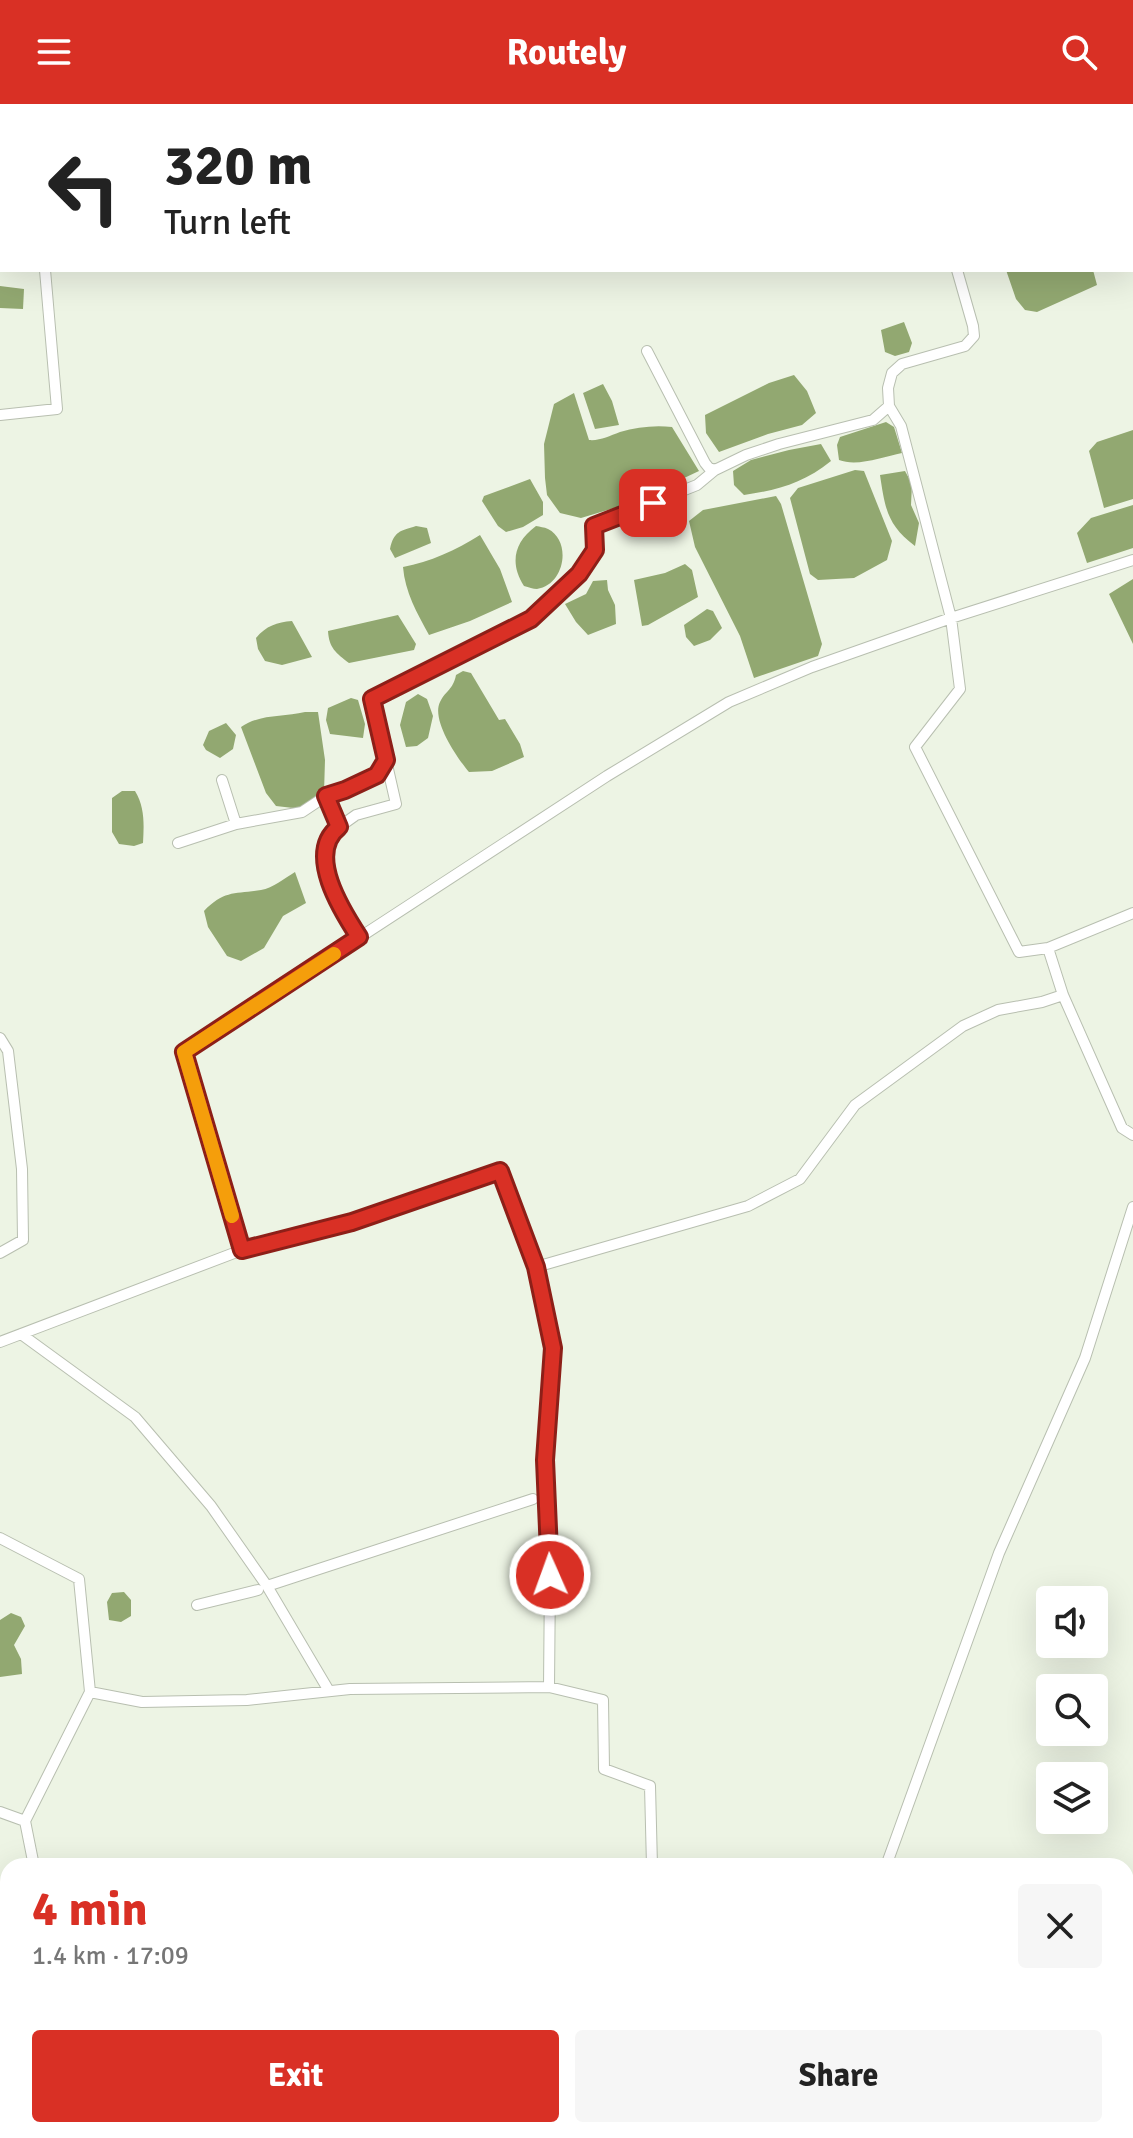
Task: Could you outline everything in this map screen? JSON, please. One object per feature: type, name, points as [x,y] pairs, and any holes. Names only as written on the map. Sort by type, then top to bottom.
[{"type":"street","points":[[0,415],[57,409],[45,272]]},
{"type":"street","points":[[958,272],[974,336],[965,346],[902,364],[892,373],[888,388],[889,406],[901,426],[951,618],[960,689],[915,747],[1019,952],[1048,948],[1133,913]]},
{"type":"street","points":[[647,351],[705,463],[715,470]]},
{"type":"street","points":[[359,937],[328,883],[325,851],[332,832],[356,815],[396,804],[372,699],[531,619],[579,574],[595,550],[594,526],[697,485],[715,470],[746,455],[873,420],[889,406]]},
{"type":"street","points":[[242,1250],[184,1052],[607,776],[729,702],[812,667],[951,618],[1133,560]]},
{"type":"street","points":[[178,843],[236,824],[302,812],[326,796],[377,775],[386,760]]},
{"type":"street","points":[[222,780],[236,824]]},
{"type":"street","points":[[326,796],[339,827]]},
{"type":"street","points":[[1048,948],[1063,995],[1122,1128],[1133,1135]]},
{"type":"street","points":[[536,1267],[761,1200],[800,1179],[855,1105],[963,1026],[998,1010],[1063,995]]},
{"type":"street","points":[[0,1038],[8,1051],[22,1169],[23,1240],[0,1253]]},
{"type":"street","points":[[0,1342],[242,1250],[352,1222],[500,1171],[536,1267],[553,1348],[545,1460],[550,1575],[549,1687]]},
{"type":"street","points":[[889,1858],[999,1553],[1085,1358],[1133,1207]]},
{"type":"street","points":[[21,1334],[135,1417],[211,1506],[329,1691]]},
{"type":"street","points":[[197,1605],[262,1588],[533,1499]]},
{"type":"street","points":[[0,1538],[79,1579],[90,1692],[25,1821],[32,1858]]},
{"type":"street","points":[[90,1692],[142,1702],[247,1700],[350,1689],[549,1687],[603,1700],[604,1769],[650,1786],[652,1858]]},
{"type":"street","points":[[0,1812],[25,1821]]},
{"type":"shaded area","points":[[1007,272],[1094,272],[1097,285],[1037,312],[1025,310],[1016,299]]},
{"type":"shaded area","points":[[0,286],[24,289],[23,309],[0,308]]},
{"type":"shaded area","points":[[904,322],[912,343],[909,352],[895,356],[885,352],[881,330]]},
{"type":"shaded area","points":[[794,375],[807,391],[816,413],[802,425],[719,452],[706,433],[705,415],[769,383]]},
{"type":"shaded area","points":[[603,384],[619,425],[595,429],[583,393]]},
{"type":"shaded area","points":[[574,393],[589,440],[639,428],[672,427],[699,471],[631,503],[581,518],[560,513],[547,495],[544,444],[554,404]]},
{"type":"shaded area","points":[[886,422],[894,427],[902,453],[862,462],[839,460],[837,445],[840,437]]},
{"type":"shaded area","points":[[1133,430],[1133,499],[1104,508],[1089,451],[1097,442]]},
{"type":"shaded area","points":[[821,444],[831,461],[801,480],[744,495],[734,485],[733,471],[751,460]]},
{"type":"shaded area","points":[[855,470],[864,471],[892,541],[887,560],[854,578],[818,580],[810,574],[790,498],[798,488]]},
{"type":"shaded area","points":[[905,471],[912,484],[911,505],[919,523],[915,546],[898,531],[889,515],[880,475]]},
{"type":"shaded area","points":[[530,479],[543,502],[543,515],[523,527],[506,532],[498,526],[482,501],[484,496]]},
{"type":"shaded area","points":[[776,496],[781,504],[822,644],[818,656],[754,678],[740,636],[695,547],[689,521],[703,510]]},
{"type":"shaded area","points":[[1133,505],[1133,548],[1087,563],[1077,533],[1091,518]]},
{"type":"shaded area","points":[[416,526],[427,528],[431,543],[395,558],[390,549],[396,535]]},
{"type":"shaded area","points":[[536,526],[556,535],[562,552],[562,562],[554,580],[537,589],[524,586],[516,562],[522,539]]},
{"type":"shaded area","points":[[480,535],[500,569],[512,602],[429,635],[409,594],[403,567],[443,555]]},
{"type":"shaded area","points":[[685,564],[692,570],[698,597],[642,626],[634,580],[665,573]]},
{"type":"shaded area","points":[[1133,579],[1133,644],[1109,594]]},
{"type":"shaded area","points":[[607,580],[615,605],[616,624],[588,635],[565,604],[586,594],[593,581]]},
{"type":"shaded area","points":[[707,609],[713,611],[722,628],[710,640],[694,646],[686,637],[684,625]]},
{"type":"shaded area","points":[[398,615],[416,644],[414,650],[349,663],[332,646],[328,631]]},
{"type":"shaded area","points":[[292,621],[312,657],[282,665],[265,661],[256,638],[272,625]]},
{"type":"shaded area","points":[[463,671],[471,673],[499,720],[505,719],[524,757],[492,771],[469,772],[458,758],[442,728],[438,710],[456,675]]},
{"type":"shaded area","points":[[418,694],[427,699],[433,716],[428,738],[417,746],[406,747],[400,725],[406,702]]},
{"type":"shaded area","points":[[351,698],[358,700],[365,724],[363,738],[330,734],[326,720],[328,708]]},
{"type":"shaded area","points":[[318,712],[325,760],[324,793],[302,809],[276,806],[266,793],[241,727],[264,718]]},
{"type":"shaded area","points":[[226,723],[236,735],[233,749],[220,758],[203,745],[209,731]]},
{"type":"shaded area","points":[[122,791],[135,791],[142,810],[143,843],[134,846],[119,844],[112,832],[112,798]]},
{"type":"shaded area","points":[[295,872],[306,903],[283,916],[264,948],[241,961],[227,956],[208,927],[204,911],[224,896],[265,889]]},
{"type":"shaded area","points":[[124,1592],[131,1600],[131,1616],[121,1622],[109,1620],[107,1602],[112,1593]]},
{"type":"shaded area","points":[[11,1613],[21,1617],[25,1626],[14,1645],[21,1659],[22,1674],[0,1677],[0,1620]]},
{"type":"slow traffic","points":[[232,1216],[184,1052],[334,954]]},
{"type":"route","points":[[550,1575],[545,1460],[553,1348],[536,1267],[500,1171],[352,1222],[242,1250],[184,1052],[359,937],[328,883],[325,851],[332,832],[339,827],[326,796],[377,775],[386,760],[372,699],[531,619],[579,574],[595,550],[594,526],[653,503]]}]
